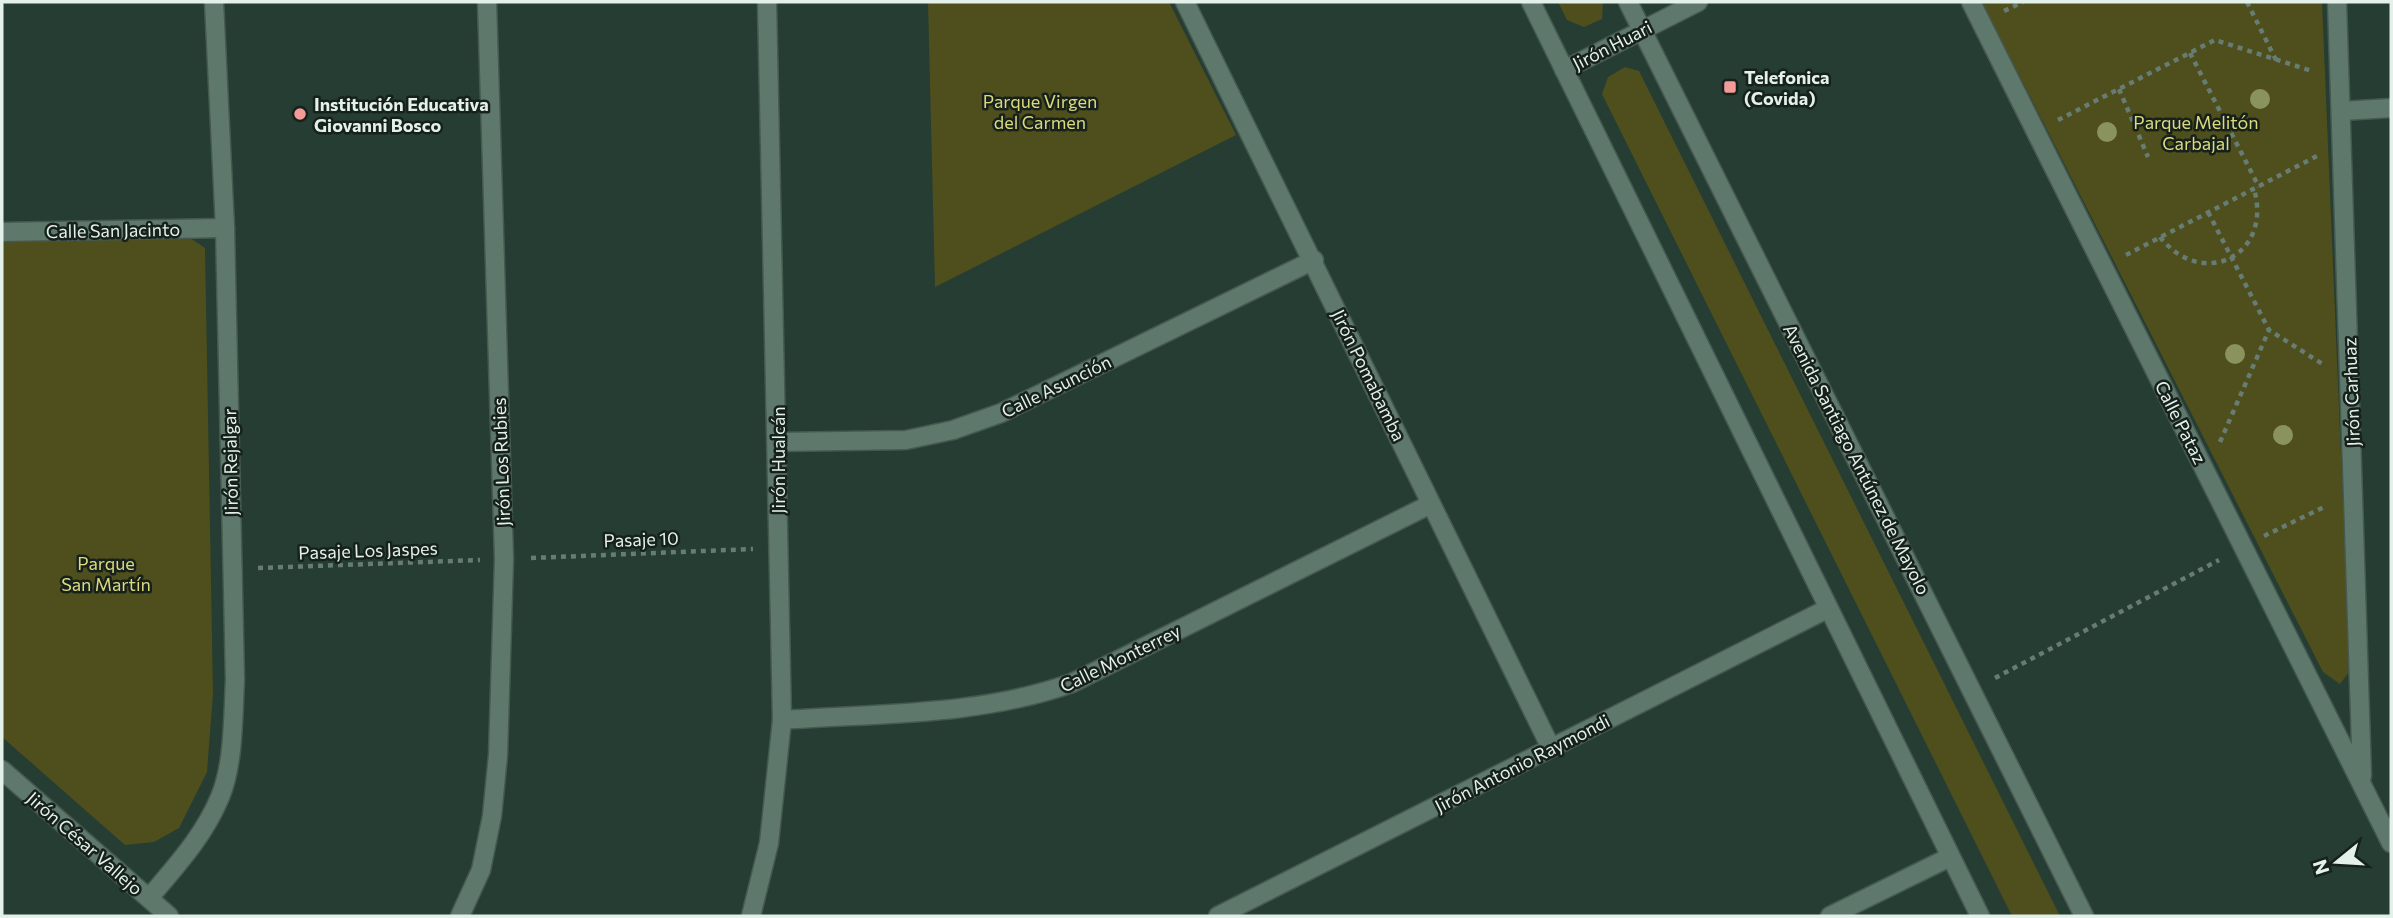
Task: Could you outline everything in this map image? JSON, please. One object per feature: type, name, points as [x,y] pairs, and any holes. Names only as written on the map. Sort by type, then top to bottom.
[{"type":"street","name":"Jirón Rejalgar","points":[[149,898],[195,844],[221,796],[232,738],[233,569],[225,228],[214,2]]},
{"type":"street","name":"Jirón Los Rubies","points":[[460,916],[481,870],[492,816],[498,755],[504,559],[487,2]]},
{"type":"street","name":"Jirón Hualcán","points":[[751,916],[769,843],[782,720],[768,2]]},
{"type":"street","name":"Jirón Pomabamba","points":[[1185,2],[1314,260],[1551,748]]},
{"type":"street","points":[[1531,2],[1980,916]]},
{"type":"street","name":"Avenida Santiago Antúnez de Mayolo","points":[[1628,2],[2084,916]]},
{"type":"street","name":"Jirón Huari","points":[[1564,70],[1699,2]]},
{"type":"street","name":"Calle Pataz","points":[[1971,2],[2391,843]]},
{"type":"street","name":"Jirón Carhuaz","points":[[2337,2],[2362,783]]},
{"type":"street","points":[[2342,111],[2391,108]]},
{"type":"street","name":"Calle San Jacinto","points":[[2,232],[225,228]]},
{"type":"street","name":"Calle Asunción","points":[[778,442],[906,440],[953,430],[1001,413],[1314,260]]},
{"type":"street","name":"Calle Monterrey","points":[[782,720],[980,707],[1028,698],[1072,683],[1431,504]]},
{"type":"street","name":"Jirón Antonio Raymondi","points":[[1218,916],[1827,609]]},
{"type":"street","name":"Jirón César Vallejo","points":[[2,770],[169,916]]},
{"type":"street","points":[[1830,916],[1950,857]]},
{"type":"path","points":[[2246,2],[2277,61]]},
{"type":"path","points":[[2036,131],[2215,40],[2303,69],[2341,75]]},
{"type":"path","points":[[2160,237],[2170,250],[2192,261],[2216,264],[2232,258],[2254,235],[2259,220],[2257,188],[2190,53]]},
{"type":"path","points":[[2119,89],[2148,157]]},
{"type":"path","points":[[2104,266],[2343,142]]},
{"type":"path","points":[[2208,212],[2269,330],[2351,382]]},
{"type":"path","points":[[2207,472],[2269,330]]},
{"type":"path","points":[[1972,690],[2324,507]]},
{"type":"path","name":"Pasaje 10","points":[[504,559],[778,548]]},
{"type":"path","name":"Pasaje Los Jaspes","points":[[233,569],[504,559]]},
{"type":"green space","name":"Parque Virgen del Carmen","points":[[928,2],[1169,2],[1236,135],[935,287]]},
{"type":"green space","points":[[1558,2],[1603,2],[1602,19],[1584,27],[1567,20]]},
{"type":"green space","name":"Parque Melitón Carbajal","points":[[1982,2],[2322,2],[2350,671],[2340,684],[2323,672]]},
{"type":"green space","points":[[1625,67],[1639,71],[2060,916],[2012,916],[1602,94],[1608,77]]},
{"type":"green space","name":"Parque San Martín","points":[[184,234],[205,248],[213,693],[207,772],[179,828],[154,842],[125,845],[2,737],[2,240]]},
{"type":"place","name":"Telefonica (Covida)","points":[[1730,87]]},
{"type":"place","name":"Institución Educativa Giovanni Bosco","points":[[300,114]]}]
